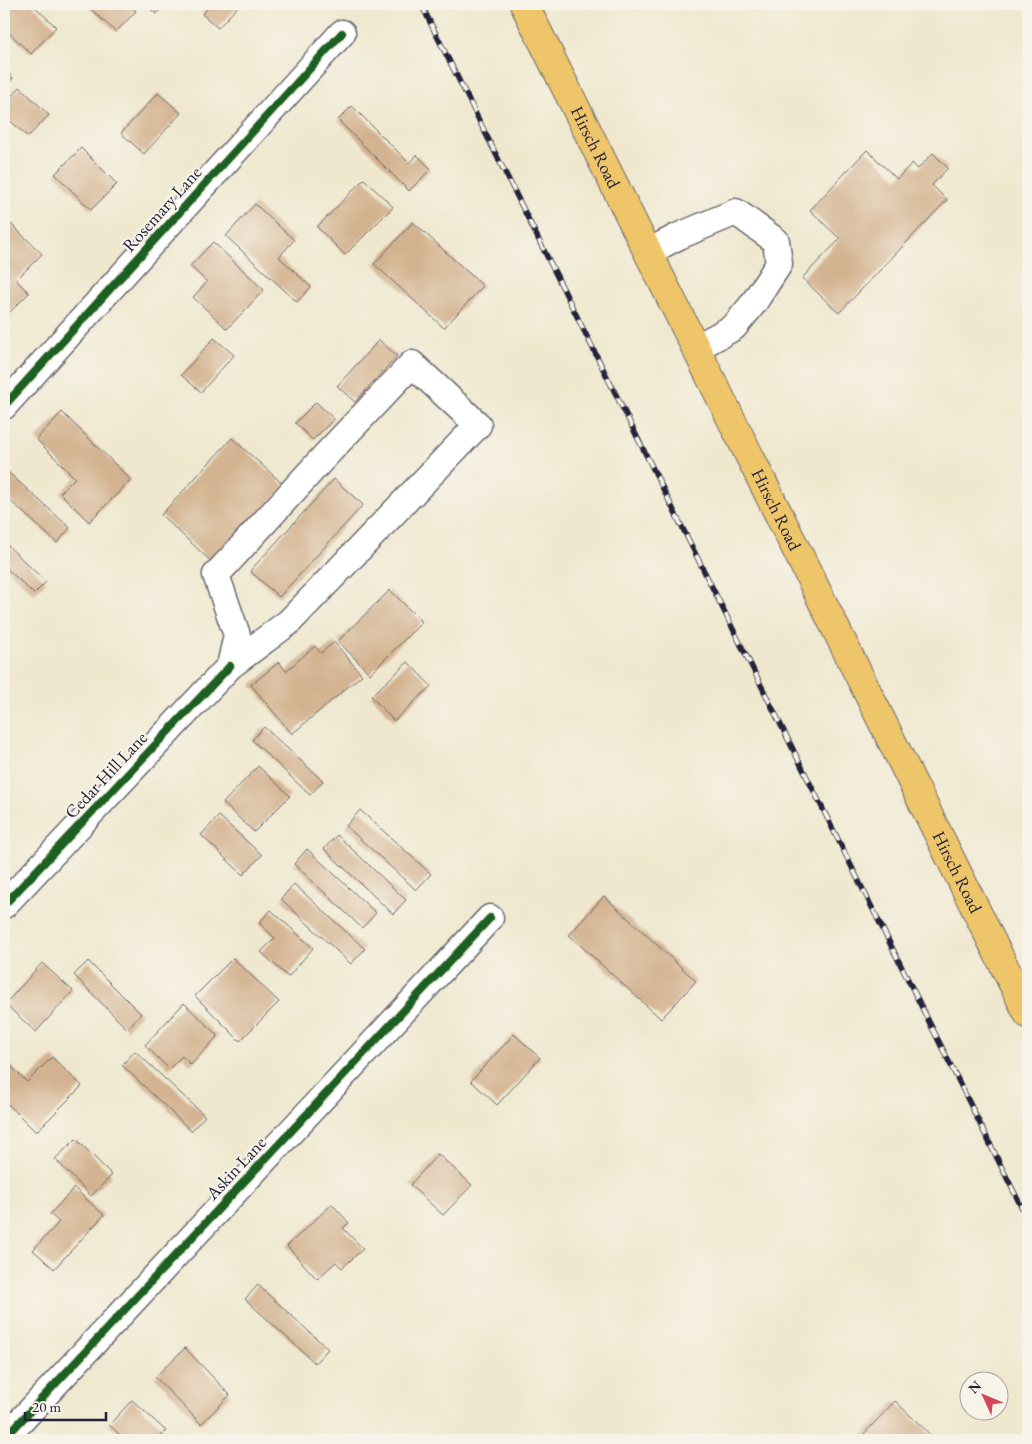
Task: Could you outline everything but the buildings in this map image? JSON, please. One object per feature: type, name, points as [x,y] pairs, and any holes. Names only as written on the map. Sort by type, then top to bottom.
[{"type":"main road","name":"Hirsch Road","points":[[524,4],[1028,1014]]},
{"type":"street","name":"Rosemary Lane","points":[[4,406],[342,33]]},
{"type":"street","points":[[648,252],[679,236],[736,212],[776,241],[779,264],[753,304],[734,328],[696,348]]},
{"type":"street","name":"Cedar Hill Lane","points":[[4,905],[230,666],[289,622],[478,425],[412,364],[216,575],[237,636],[230,666]]},
{"type":"street","name":"Askin Lane","points":[[4,1439],[490,918]]},
{"type":"railway","points":[[421,4],[1028,1220]]},
{"type":"cycle path","points":[[4,406],[342,33]]},
{"type":"cycle path","points":[[4,905],[230,666]]},
{"type":"cycle path","points":[[4,1439],[490,918]]}]
